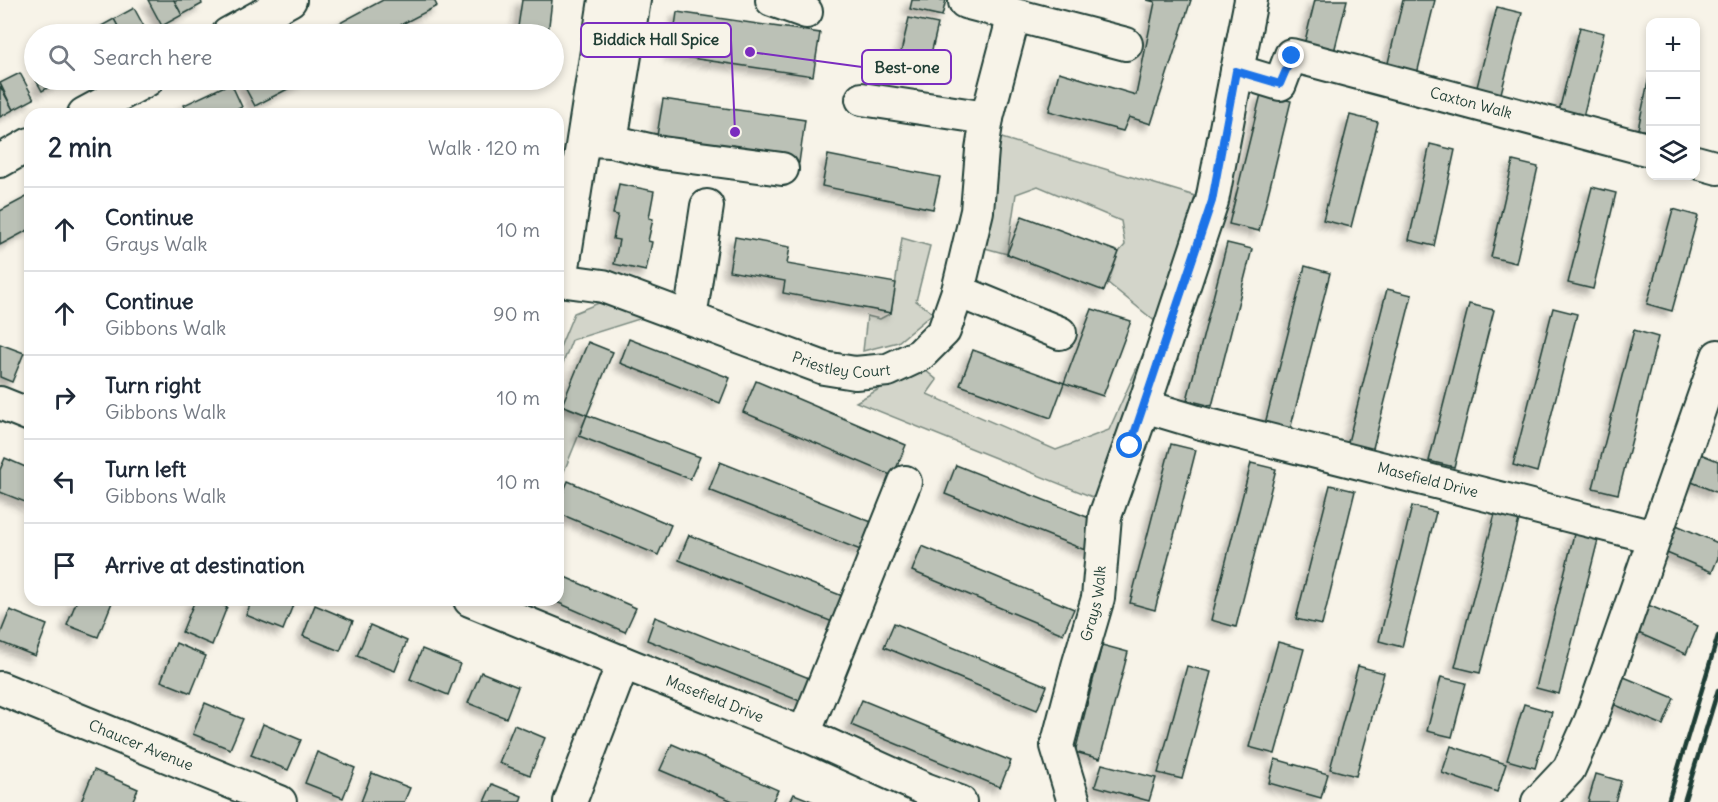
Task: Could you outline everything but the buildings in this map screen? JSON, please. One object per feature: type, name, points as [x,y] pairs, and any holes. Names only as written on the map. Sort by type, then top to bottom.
[{"type":"street","points":[[246,24],[290,0]]},
{"type":"street","points":[[597,140],[604,0]]},
{"type":"street","points":[[564,263],[634,0]]},
{"type":"street","points":[[772,0],[806,12]]},
{"type":"street","name":"Grays Walk","points":[[1074,802],[1057,746],[1098,598],[1106,516],[1212,201],[1251,0]]},
{"type":"street","points":[[965,2],[1126,44]]},
{"type":"street","name":"Priestley Court","points":[[564,281],[603,286],[824,368],[855,374],[888,370],[920,355],[944,331],[958,291],[977,211],[987,118],[1014,15]]},
{"type":"street","name":"Caxton Walk","points":[[1236,71],[1280,84],[1292,56],[1646,149]]},
{"type":"street","points":[[99,108],[130,90]]},
{"type":"street","points":[[862,99],[987,118]]},
{"type":"street","points":[[597,140],[662,153],[782,169]]},
{"type":"street","points":[[0,161],[24,147]]},
{"type":"street","points":[[1700,163],[1718,168]]},
{"type":"street","points":[[690,318],[707,206]]},
{"type":"street","points":[[958,291],[1060,333]]},
{"type":"street","points":[[1538,802],[1569,769],[1590,720],[1718,356]]},
{"type":"street","points":[[0,403],[24,413]]},
{"type":"street","name":"Masefield Drive","points":[[1144,406],[1201,423],[1654,537]]},
{"type":"street","points":[[804,734],[905,482]]},
{"type":"street","name":"Masefield Drive","points":[[485,606],[804,734],[922,796],[960,802]]},
{"type":"street","points":[[570,802],[623,663]]},
{"type":"street","name":"Chaucer Avenue","points":[[0,688],[280,802]]},
{"type":"shaded area","points":[[985,133],[1212,201],[1110,504],[856,402],[920,366],[937,380],[927,394],[1056,450],[1109,430],[1157,323],[1108,283],[1119,252],[1125,245],[1121,221],[1038,186],[1016,194],[1007,254],[970,244]]},
{"type":"shaded area","points":[[902,238],[930,246],[916,301],[933,313],[898,342],[863,351],[867,316],[880,319],[891,313]]},
{"type":"shaded area","points":[[611,298],[652,315],[572,340],[564,361],[564,337],[574,313]]},
{"type":"shaded area","points":[[564,406],[587,415],[564,471]]},
{"type":"railway","points":[[1668,802],[1718,636]]},
{"type":"railway","points":[[1684,802],[1718,690]]},
{"type":"place","name":"Best-one","points":[[750,52]]},
{"type":"place","name":"Biddick Hall Spice","points":[[735,132]]},
{"type":"route","points":[[1130,446],[1212,201],[1236,71],[1280,84],[1292,56]]}]
